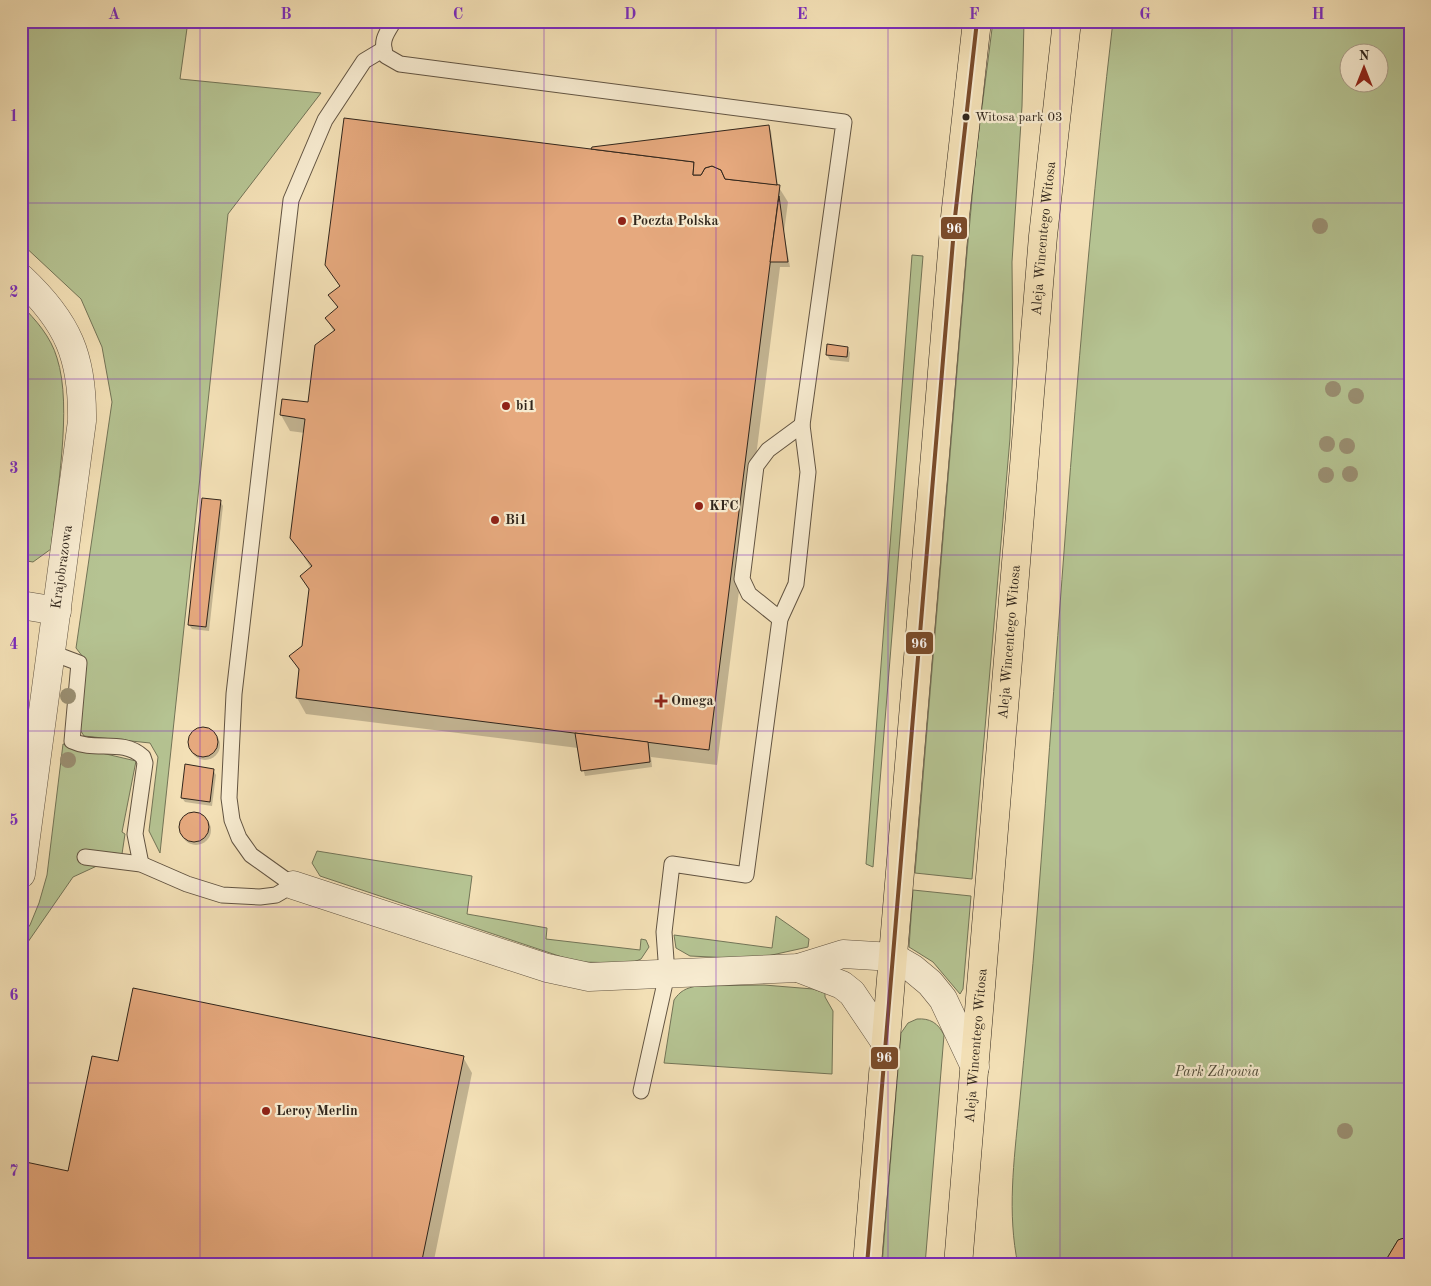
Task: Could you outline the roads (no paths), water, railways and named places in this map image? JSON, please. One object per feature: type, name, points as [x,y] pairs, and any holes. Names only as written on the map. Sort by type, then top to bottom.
[{"type":"main road","points":[[867,1265],[953,237],[977,21]]},
{"type":"main road","name":"Aleja Wincentego Witosa","points":[[958,1265],[1041,256],[1066,21]]},
{"type":"street","name":"Krajobrazowa","points":[[21,278],[58,318],[78,363],[83,389],[82,421],[21,874]]},
{"type":"street","points":[[21,605],[56,611]]},
{"type":"street","points":[[293,885],[547,968],[589,977],[798,968],[843,954],[893,957],[912,968],[930,983],[943,999],[975,1067]]},
{"type":"street","points":[[798,968],[842,985],[847,989],[859,1001],[886,1042]]},
{"type":"lane","points":[[394,21],[385,34],[384,49],[392,61],[419,68],[844,122],[802,425],[808,472],[796,584],[780,619],[746,875],[672,864],[664,932],[667,974],[641,1091]]},
{"type":"lane","points":[[85,857],[141,864],[187,884],[222,895],[260,897],[276,895],[293,885],[251,855],[239,838],[232,820],[229,798],[234,694],[291,200],[325,120],[364,61],[384,49]]},
{"type":"lane","points":[[780,619],[749,594],[742,579],[756,466],[768,450],[802,425]]},
{"type":"lane","points":[[63,657],[79,663],[72,741],[130,747],[143,757],[145,763],[135,834],[141,864]]},
{"type":"place","name":"Witosa park 03","points":[[966,117]]},
{"type":"place","name":"Poczta Polska","points":[[622,221]]},
{"type":"place","name":"bi1","points":[[506,406]]},
{"type":"place","name":"KFC","points":[[699,506]]},
{"type":"place","name":"Bi1","points":[[495,520]]},
{"type":"place","name":"Omega","points":[[661,701]]},
{"type":"place","name":"Leroy Merlin","points":[[266,1111]]},
{"type":"park label","name":"Park Zdrowia","points":[[1217,1072]]}]
